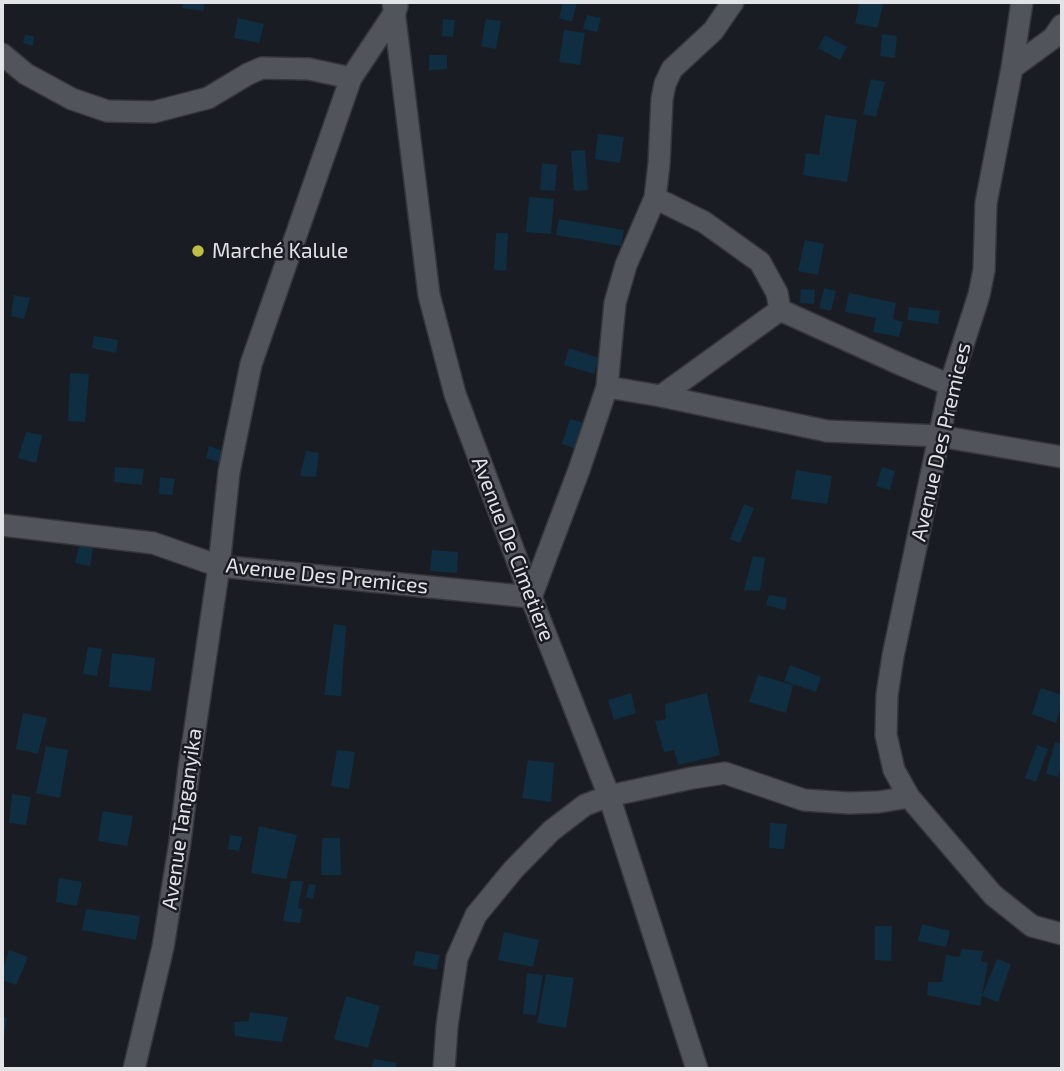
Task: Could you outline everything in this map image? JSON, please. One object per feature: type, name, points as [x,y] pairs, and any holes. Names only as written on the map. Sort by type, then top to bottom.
[{"type":"street","points":[[531,597],[607,387],[614,303],[626,265],[654,198],[665,85],[672,69],[713,31],[733,2]]},
{"type":"street","name":"Avenue Des Premices","points":[[1022,2],[1008,97],[986,203],[984,270],[979,295],[950,385],[939,436],[893,656],[887,695],[886,735],[894,770],[909,797],[993,895],[1032,926],[1062,934]]},
{"type":"street","name":"Avenue Tanganyika","points":[[134,1069],[163,947],[219,566],[229,472],[251,364],[351,78],[396,5]]},
{"type":"street","name":"Avenue De Cimetiere","points":[[396,5],[429,295],[455,394],[609,796],[697,1069]]},
{"type":"street","points":[[1012,68],[1053,38],[1062,25]]},
{"type":"street","points":[[2,54],[26,74],[72,99],[107,111],[154,113],[208,98],[262,68],[309,69],[351,78]]},
{"type":"street","points":[[654,198],[704,222],[760,262],[777,293],[780,310]]},
{"type":"street","points":[[780,310],[950,385]]},
{"type":"street","points":[[661,396],[780,310]]},
{"type":"street","points":[[607,387],[827,431],[939,436],[1062,457]]},
{"type":"street","name":"Avenue Des Premices","points":[[2,525],[153,543],[219,566],[531,597]]},
{"type":"street","points":[[444,1069],[457,958],[476,915],[513,870],[551,831],[585,805],[609,796],[724,773],[804,800],[849,803],[909,797]]},
{"type":"building","points":[[183,2],[205,2],[203,11],[182,8]]},
{"type":"building","points":[[563,2],[577,2],[572,22],[559,18]]},
{"type":"building","points":[[860,2],[884,2],[877,28],[855,23]]},
{"type":"building","points":[[587,15],[601,18],[597,32],[583,29]]},
{"type":"building","points":[[238,18],[264,24],[259,43],[234,38]]},
{"type":"building","points":[[443,19],[455,20],[453,37],[442,36]]},
{"type":"building","points":[[486,19],[501,21],[496,49],[481,46]]},
{"type":"building","points":[[564,30],[585,33],[580,65],[559,62]]},
{"type":"building","points":[[882,34],[897,36],[895,58],[880,56]]},
{"type":"building","points":[[25,35],[34,36],[33,46],[23,43]]},
{"type":"building","points":[[825,35],[847,47],[840,60],[818,48]]},
{"type":"building","points":[[429,55],[447,55],[447,69],[429,70]]},
{"type":"building","points":[[871,79],[885,82],[876,117],[863,114]]},
{"type":"building","points":[[825,115],[857,120],[847,182],[803,175],[806,153],[819,155]]},
{"type":"building","points":[[598,134],[624,137],[620,163],[595,159]]},
{"type":"building","points":[[585,150],[588,190],[574,191],[571,151]]},
{"type":"building","points":[[542,163],[557,165],[555,191],[540,190]]},
{"type":"building","points":[[529,197],[554,199],[551,234],[526,232]]},
{"type":"building","points":[[559,219],[624,230],[621,246],[556,235]]},
{"type":"building","points":[[496,233],[508,233],[506,271],[494,270]]},
{"type":"building","points":[[805,240],[824,244],[818,275],[798,271]]},
{"type":"building","points":[[824,288],[836,291],[831,311],[819,308]]},
{"type":"building","points":[[801,289],[815,290],[814,304],[800,303]]},
{"type":"building","points":[[849,293],[896,303],[893,319],[903,322],[899,337],[873,332],[876,318],[845,312]]},
{"type":"building","points":[[14,295],[30,298],[24,319],[11,316]]},
{"type":"building","points":[[909,307],[940,311],[938,324],[907,320]]},
{"type":"building","points":[[94,336],[118,340],[116,353],[92,348]]},
{"type":"building","points":[[569,348],[599,358],[594,374],[564,365]]},
{"type":"building","points":[[70,373],[89,374],[85,422],[68,421]]},
{"type":"building","points":[[570,419],[588,424],[580,450],[562,444]]},
{"type":"building","points":[[26,432],[42,435],[36,463],[18,458]]},
{"type":"building","points":[[209,446],[223,451],[219,462],[206,458]]},
{"type":"building","points":[[306,451],[319,453],[316,477],[300,476]]},
{"type":"building","points":[[115,467],[144,469],[142,485],[114,482]]},
{"type":"building","points":[[882,467],[895,471],[890,490],[876,486]]},
{"type":"building","points":[[796,470],[832,476],[827,504],[791,499]]},
{"type":"building","points":[[160,477],[175,479],[172,495],[159,494]]},
{"type":"building","points":[[744,504],[754,508],[740,543],[730,539]]},
{"type":"building","points":[[79,545],[93,548],[90,566],[75,563]]},
{"type":"building","points":[[432,550],[458,552],[457,573],[430,571]]},
{"type":"building","points":[[753,556],[765,558],[760,591],[744,590]]},
{"type":"building","points":[[769,595],[787,598],[785,610],[766,605]]},
{"type":"building","points":[[334,624],[346,626],[341,696],[324,695]]},
{"type":"building","points":[[88,647],[102,649],[97,676],[83,674]]},
{"type":"building","points":[[112,653],[155,658],[151,691],[109,687]]},
{"type":"building","points":[[790,665],[821,677],[816,692],[784,681]]},
{"type":"building","points":[[758,675],[793,685],[786,713],[749,702]]},
{"type":"building","points":[[1041,688],[1062,695],[1056,723],[1032,714]]},
{"type":"building","points":[[631,693],[636,713],[614,720],[608,700]]},
{"type":"building","points":[[707,693],[720,755],[678,765],[674,750],[664,752],[655,721],[666,719],[665,704]]},
{"type":"building","points":[[23,713],[47,718],[38,754],[16,749]]},
{"type":"building","points":[[1055,742],[1062,744],[1062,764],[1058,777],[1046,774]]},
{"type":"building","points":[[1037,745],[1048,749],[1036,782],[1025,778]]},
{"type":"building","points":[[46,746],[68,750],[60,798],[36,793]]},
{"type":"building","points":[[337,750],[355,752],[349,789],[331,786]]},
{"type":"building","points":[[528,760],[554,763],[551,802],[522,798]]},
{"type":"building","points":[[12,794],[31,797],[26,825],[9,823]]},
{"type":"building","points":[[103,811],[133,816],[127,846],[98,841]]},
{"type":"building","points":[[770,823],[787,824],[784,849],[769,848]]},
{"type":"building","points":[[259,826],[297,835],[286,879],[251,873]]},
{"type":"building","points":[[230,835],[242,837],[239,851],[228,849]]},
{"type":"building","points":[[322,838],[340,838],[341,875],[321,875]]},
{"type":"building","points":[[59,878],[82,882],[77,906],[56,902]]},
{"type":"building","points":[[291,881],[303,881],[298,908],[303,909],[300,923],[283,921]]},
{"type":"building","points":[[309,884],[316,885],[313,899],[306,897]]},
{"type":"building","points":[[86,909],[140,916],[136,940],[82,930]]},
{"type":"building","points":[[922,924],[950,931],[946,947],[918,941]]},
{"type":"building","points":[[875,926],[892,926],[891,961],[875,960]]},
{"type":"building","points":[[504,932],[539,940],[533,967],[498,960]]},
{"type":"building","points":[[962,949],[983,951],[981,961],[988,963],[980,1006],[927,995],[928,982],[942,982],[946,955],[959,957]]},
{"type":"building","points":[[9,950],[28,957],[16,985],[2,980]]},
{"type":"building","points":[[416,951],[440,955],[437,970],[413,965]]},
{"type":"building","points":[[997,959],[1011,964],[998,1002],[982,996]]},
{"type":"building","points":[[527,973],[543,975],[536,1015],[523,1014]]},
{"type":"building","points":[[546,974],[574,978],[566,1028],[537,1023]]},
{"type":"building","points":[[346,996],[380,1006],[368,1048],[334,1039]]},
{"type":"building","points":[[250,1012],[288,1017],[282,1042],[235,1036],[234,1022],[249,1021]]},
{"type":"building","points":[[2,1017],[7,1018],[3,1043],[2,1043]]},
{"type":"building","points":[[374,1059],[397,1063],[395,1069],[371,1069]]},
{"type":"place","name":"Marché Kalule","points":[[198,251]]}]
